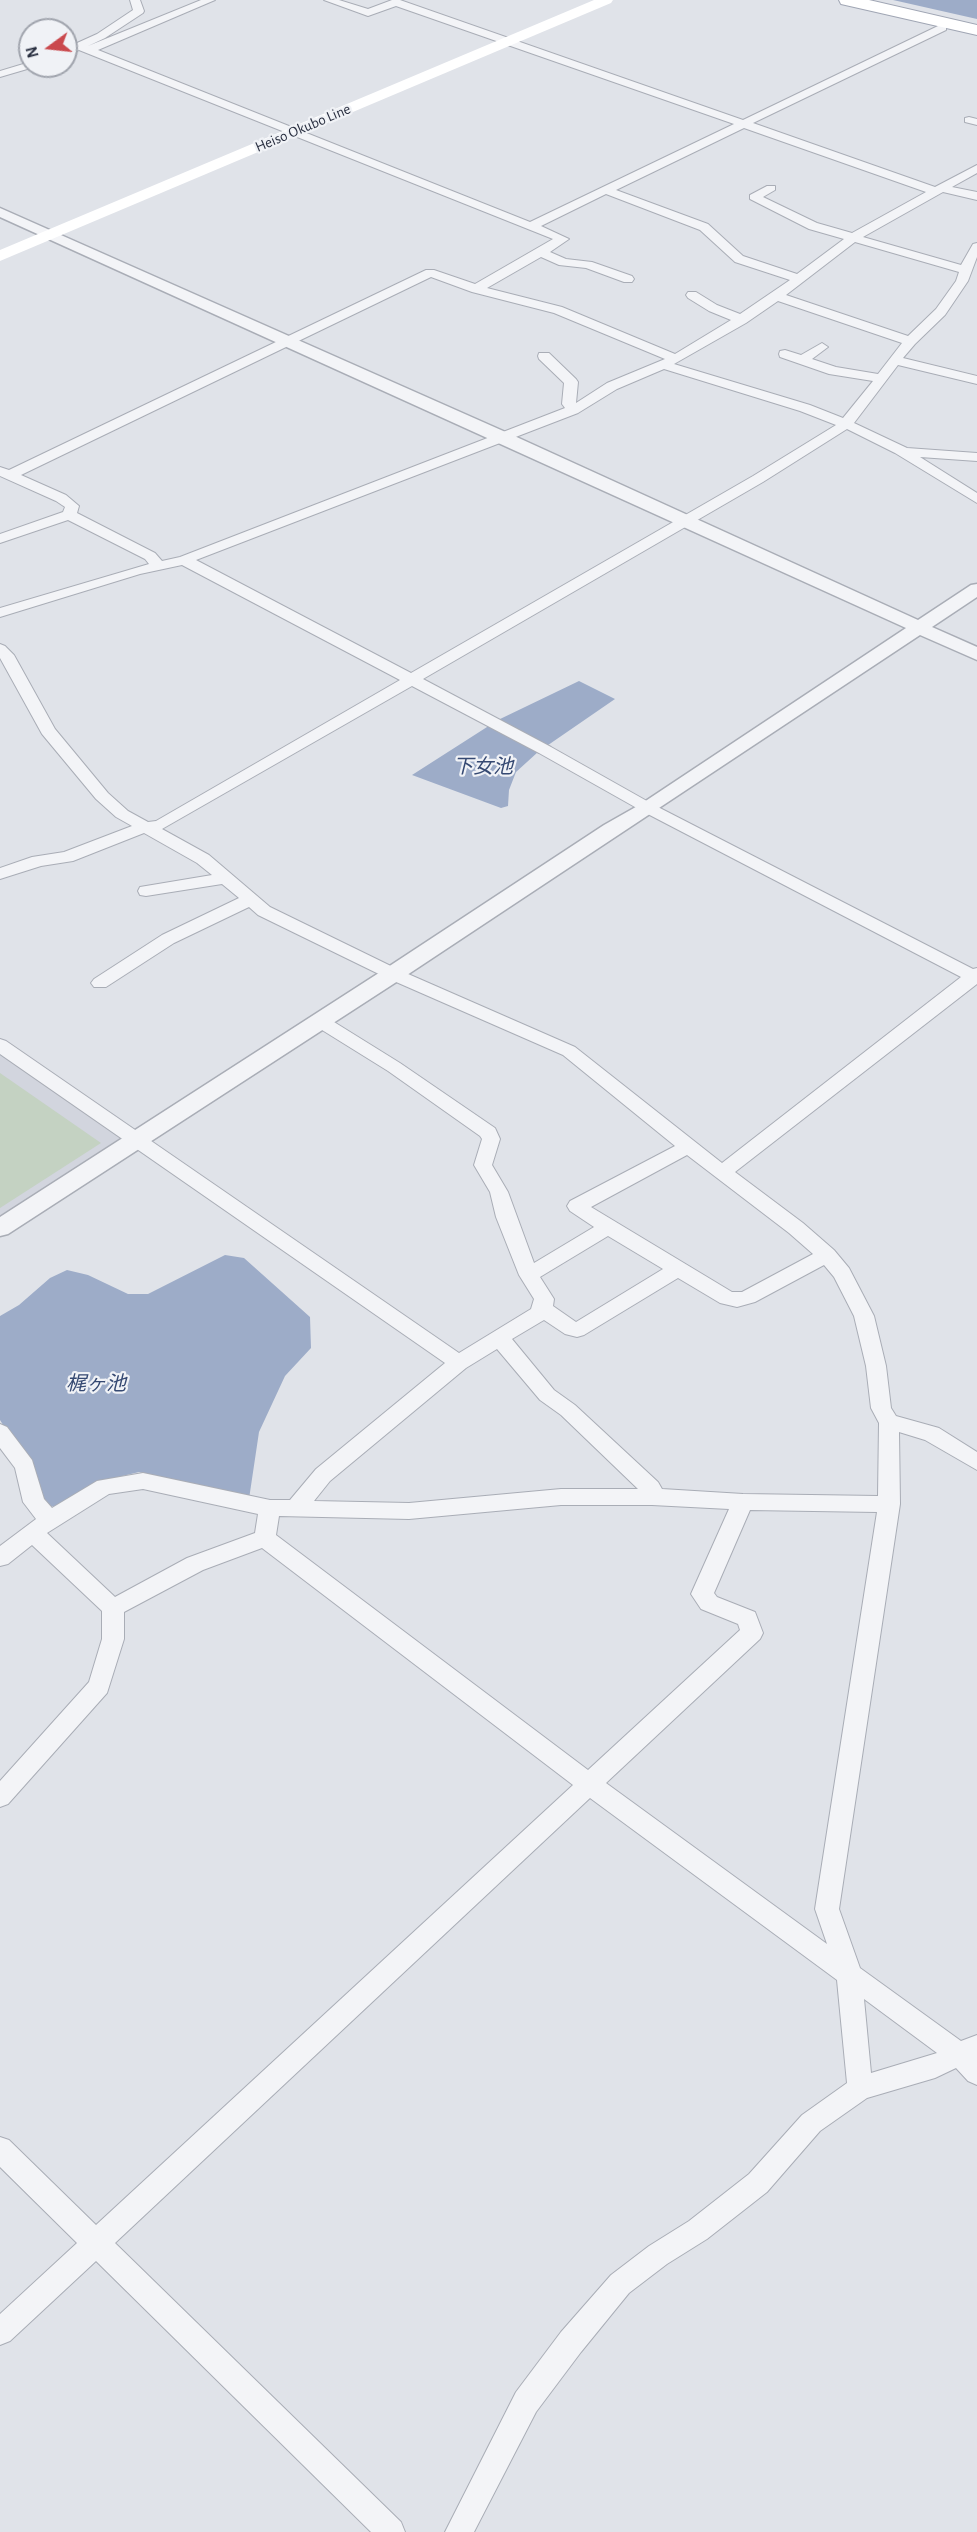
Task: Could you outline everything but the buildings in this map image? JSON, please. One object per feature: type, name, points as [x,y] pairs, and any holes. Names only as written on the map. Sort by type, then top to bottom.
[{"type":"main road","name":"Heiso Okubo Line","points":[[0,256],[606,0]]},
{"type":"main road","points":[[847,0],[977,30]]},
{"type":"main road","points":[[869,0],[977,25]]},
{"type":"street","points":[[84,48],[139,11],[135,0]]},
{"type":"street","points":[[78,49],[210,0]]},
{"type":"street","points":[[329,0],[368,13],[396,2],[742,125],[938,189],[977,196]]},
{"type":"street","points":[[531,226],[942,28]]},
{"type":"street","points":[[84,48],[563,239],[476,289]]},
{"type":"street","points":[[0,74],[18,69]]},
{"type":"street","points":[[2,609],[184,560],[573,410],[612,386],[696,348],[777,296],[854,237],[977,168]]},
{"type":"street","points":[[771,188],[754,197],[813,226],[970,270]]},
{"type":"street","points":[[606,190],[704,226],[739,259],[799,279]]},
{"type":"street","points":[[0,212],[504,438],[977,654]]},
{"type":"street","points":[[0,874],[38,861],[67,857],[145,826],[160,825],[758,479],[846,424],[910,341],[941,312],[970,270],[977,247]]},
{"type":"street","points":[[541,252],[563,262],[588,265],[628,279]]},
{"type":"street","points":[[5,473],[430,273],[476,289],[558,310],[669,362],[846,424],[900,451],[977,499]]},
{"type":"street","points":[[692,295],[742,320]]},
{"type":"street","points":[[777,296],[910,341]]},
{"type":"street","points":[[801,360],[822,347]]},
{"type":"street","points":[[785,354],[834,371],[880,378]]},
{"type":"street","points":[[544,356],[571,382],[569,404],[573,410]]},
{"type":"street","points":[[895,360],[977,380]]},
{"type":"street","points":[[900,451],[977,457]]},
{"type":"street","points":[[5,473],[61,498],[72,506],[69,515]]},
{"type":"street","points":[[0,539],[69,515],[150,556],[158,566]]},
{"type":"street","points":[[184,560],[546,750],[648,808],[976,976],[723,1172]]},
{"type":"street","points":[[0,1228],[393,974],[610,829],[648,808],[977,589]]},
{"type":"street","points":[[0,649],[6,655],[48,731],[102,796],[122,814],[203,859],[264,911],[393,974],[569,1051],[652,1119],[827,1255],[842,1273],[864,1316],[876,1366],[881,1408],[889,1423],[889,1504],[826,1909],[849,1971],[860,2088]]},
{"type":"street","points":[[146,891],[227,878]]},
{"type":"street","points":[[100,983],[168,939],[251,899]]},
{"type":"street","points":[[320,1021],[394,1067],[488,1132],[491,1138],[483,1165],[499,1192],[506,1217],[529,1275],[544,1299],[543,1309]]},
{"type":"street","points":[[0,1045],[459,1363]]},
{"type":"street","points":[[689,1146],[577,1206],[727,1298],[737,1300],[748,1297],[827,1255]]},
{"type":"street","points":[[529,1275],[608,1227]]},
{"type":"street","points":[[543,1309],[577,1330],[678,1269]]},
{"type":"street","points":[[295,1509],[323,1475],[459,1363],[543,1309]]},
{"type":"street","points":[[500,1338],[547,1395],[568,1410],[651,1488],[652,1497]]},
{"type":"street","points":[[889,1423],[909,1426],[932,1434],[977,1462]]},
{"type":"street","points":[[0,1432],[25,1466],[41,1527],[113,1608],[113,1639],[99,1686],[1,1793]]},
{"type":"street","points":[[0,1558],[41,1527],[104,1487],[143,1480],[270,1508],[295,1509],[409,1511],[561,1497],[652,1497],[744,1502],[889,1504]]},
{"type":"street","points":[[0,2332],[752,1633],[747,1618],[709,1604],[702,1594],[744,1502]]},
{"type":"street","points":[[265,1538],[270,1508]]},
{"type":"street","points":[[113,1608],[195,1564],[265,1538]]},
{"type":"street","points":[[265,1538],[591,1784],[971,2058]]},
{"type":"street","points":[[459,2532],[526,2402],[571,2342],[620,2284],[658,2255],[698,2230],[758,2182],[811,2123],[860,2088],[971,2058]]},
{"type":"street","points":[[0,2149],[391,2532]]},
{"type":"shaded area","points":[[0,1051],[121,1138],[0,1217]]},
{"type":"green space","points":[[0,1073],[101,1143],[0,1208]]},
{"type":"water","points":[[893,0],[977,0],[977,19]]},
{"type":"water","name":"下女池","points":[[579,681],[615,699],[538,752],[516,772],[509,790],[508,806],[501,808],[412,775],[498,720]]},
{"type":"water","name":"梶ヶ池","points":[[225,1255],[244,1258],[310,1317],[311,1348],[285,1376],[259,1432],[249,1499],[139,1472],[106,1480],[56,1507],[44,1505],[31,1470],[0,1420],[0,1316],[19,1305],[50,1278],[67,1270],[88,1275],[128,1294],[148,1294]]}]
